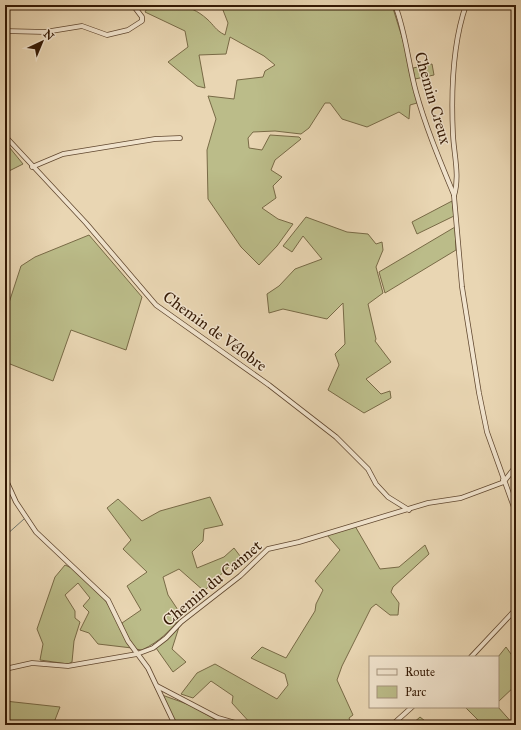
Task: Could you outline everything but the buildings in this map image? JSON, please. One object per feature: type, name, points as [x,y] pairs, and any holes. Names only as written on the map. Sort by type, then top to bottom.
[{"type":"street","points":[[5,31],[45,32],[82,26],[101,34],[112,34],[128,30],[142,21],[142,17],[133,5]]},
{"type":"street","name":"Chemin Creux","points":[[395,5],[400,18],[415,89],[426,128],[454,196]]},
{"type":"street","points":[[466,5],[461,22],[454,72],[453,135],[457,171],[454,196],[462,287],[479,393],[487,432],[516,513]]},
{"type":"street","name":"Chemin de Vélobre","points":[[5,136],[32,167],[86,223],[156,305],[270,385],[336,436],[368,469],[376,484],[388,497],[409,510]]},
{"type":"street","points":[[32,167],[63,154],[155,139],[180,138]]},
{"type":"street","points":[[504,481],[516,466]]},
{"type":"street","points":[[5,478],[18,506],[36,532],[108,600],[128,641],[148,668],[175,725]]},
{"type":"street","name":"Chemin du Cannet","points":[[5,669],[32,663],[68,666],[138,654],[153,648],[166,638],[181,622],[240,576],[268,549],[318,536],[389,514],[409,510],[428,503],[461,498],[504,481]]},
{"type":"street","points":[[472,656],[516,609]]},
{"type":"street","points":[[157,686],[218,718],[242,725]]},
{"type":"street","points":[[392,725],[411,708]]},
{"type":"green space","points":[[149,5],[172,5],[186,7],[207,19],[225,35],[228,23],[221,5],[392,5],[405,47],[417,103],[410,105],[409,119],[399,112],[367,127],[342,119],[330,103],[325,103],[309,128],[301,134],[275,131],[253,132],[248,138],[249,148],[262,150],[270,135],[299,137],[301,139],[275,160],[271,170],[282,177],[273,186],[276,198],[262,208],[278,219],[293,224],[277,246],[259,265],[241,247],[208,199],[207,150],[216,119],[208,96],[234,99],[237,80],[263,77],[265,71],[275,65],[264,56],[230,37],[226,54],[199,55],[205,88],[197,86],[168,62],[188,47],[185,31],[145,12]]},
{"type":"green space","points":[[432,64],[434,75],[415,79],[413,68]]},
{"type":"green space","points":[[5,142],[23,164],[5,173]]},
{"type":"green space","points":[[452,201],[454,216],[417,234],[412,222]]},
{"type":"green space","points":[[306,217],[347,232],[368,234],[376,244],[382,242],[383,250],[376,267],[383,293],[368,304],[376,339],[375,341],[391,362],[366,379],[381,394],[390,391],[391,398],[364,413],[328,390],[339,365],[335,354],[345,344],[343,303],[327,319],[283,309],[269,313],[267,294],[279,286],[295,269],[322,259],[303,236],[292,252],[283,246]]},
{"type":"green space","points":[[455,227],[456,250],[385,293],[379,272]]},
{"type":"green space","points":[[89,235],[142,297],[126,350],[71,330],[53,381],[5,362],[5,315],[21,266],[35,257]]},
{"type":"green space","points":[[210,497],[223,525],[204,529],[203,541],[192,552],[197,568],[224,557],[234,548],[240,556],[204,591],[179,569],[163,577],[168,595],[182,616],[159,640],[142,650],[135,649],[125,632],[122,623],[141,610],[127,586],[147,572],[123,549],[131,540],[107,508],[118,499],[142,521],[160,511]]},
{"type":"green space","points":[[355,526],[380,569],[399,567],[425,545],[429,554],[393,587],[391,592],[399,603],[398,615],[390,615],[376,604],[371,608],[342,666],[337,680],[353,715],[349,718],[352,725],[252,725],[232,703],[233,696],[211,681],[193,698],[181,694],[197,673],[215,664],[277,699],[288,685],[285,674],[251,658],[262,647],[286,658],[315,611],[316,604],[323,590],[315,581],[340,550],[327,535]]},
{"type":"green space","points":[[65,565],[77,571],[97,589],[113,612],[132,648],[98,644],[89,633],[80,630],[89,612],[83,606],[90,598],[78,583],[65,595],[75,611],[75,618],[80,622],[74,641],[72,662],[68,664],[40,660],[43,644],[37,629],[55,577]]},
{"type":"green space","points":[[179,627],[172,649],[186,662],[173,672],[156,648]]},
{"type":"green space","points":[[506,647],[516,661],[516,685],[499,701],[499,656]]},
{"type":"green space","points":[[162,695],[190,705],[216,720],[233,725],[196,725],[196,723],[176,725]]},
{"type":"green space","points":[[5,701],[60,707],[53,725],[20,725],[5,722]]},
{"type":"green space","points":[[466,708],[499,708],[514,725],[483,725]]},
{"type":"green space","points":[[420,717],[430,725],[411,725]]},
{"type":"waterway","points":[[5,536],[24,519]]}]
